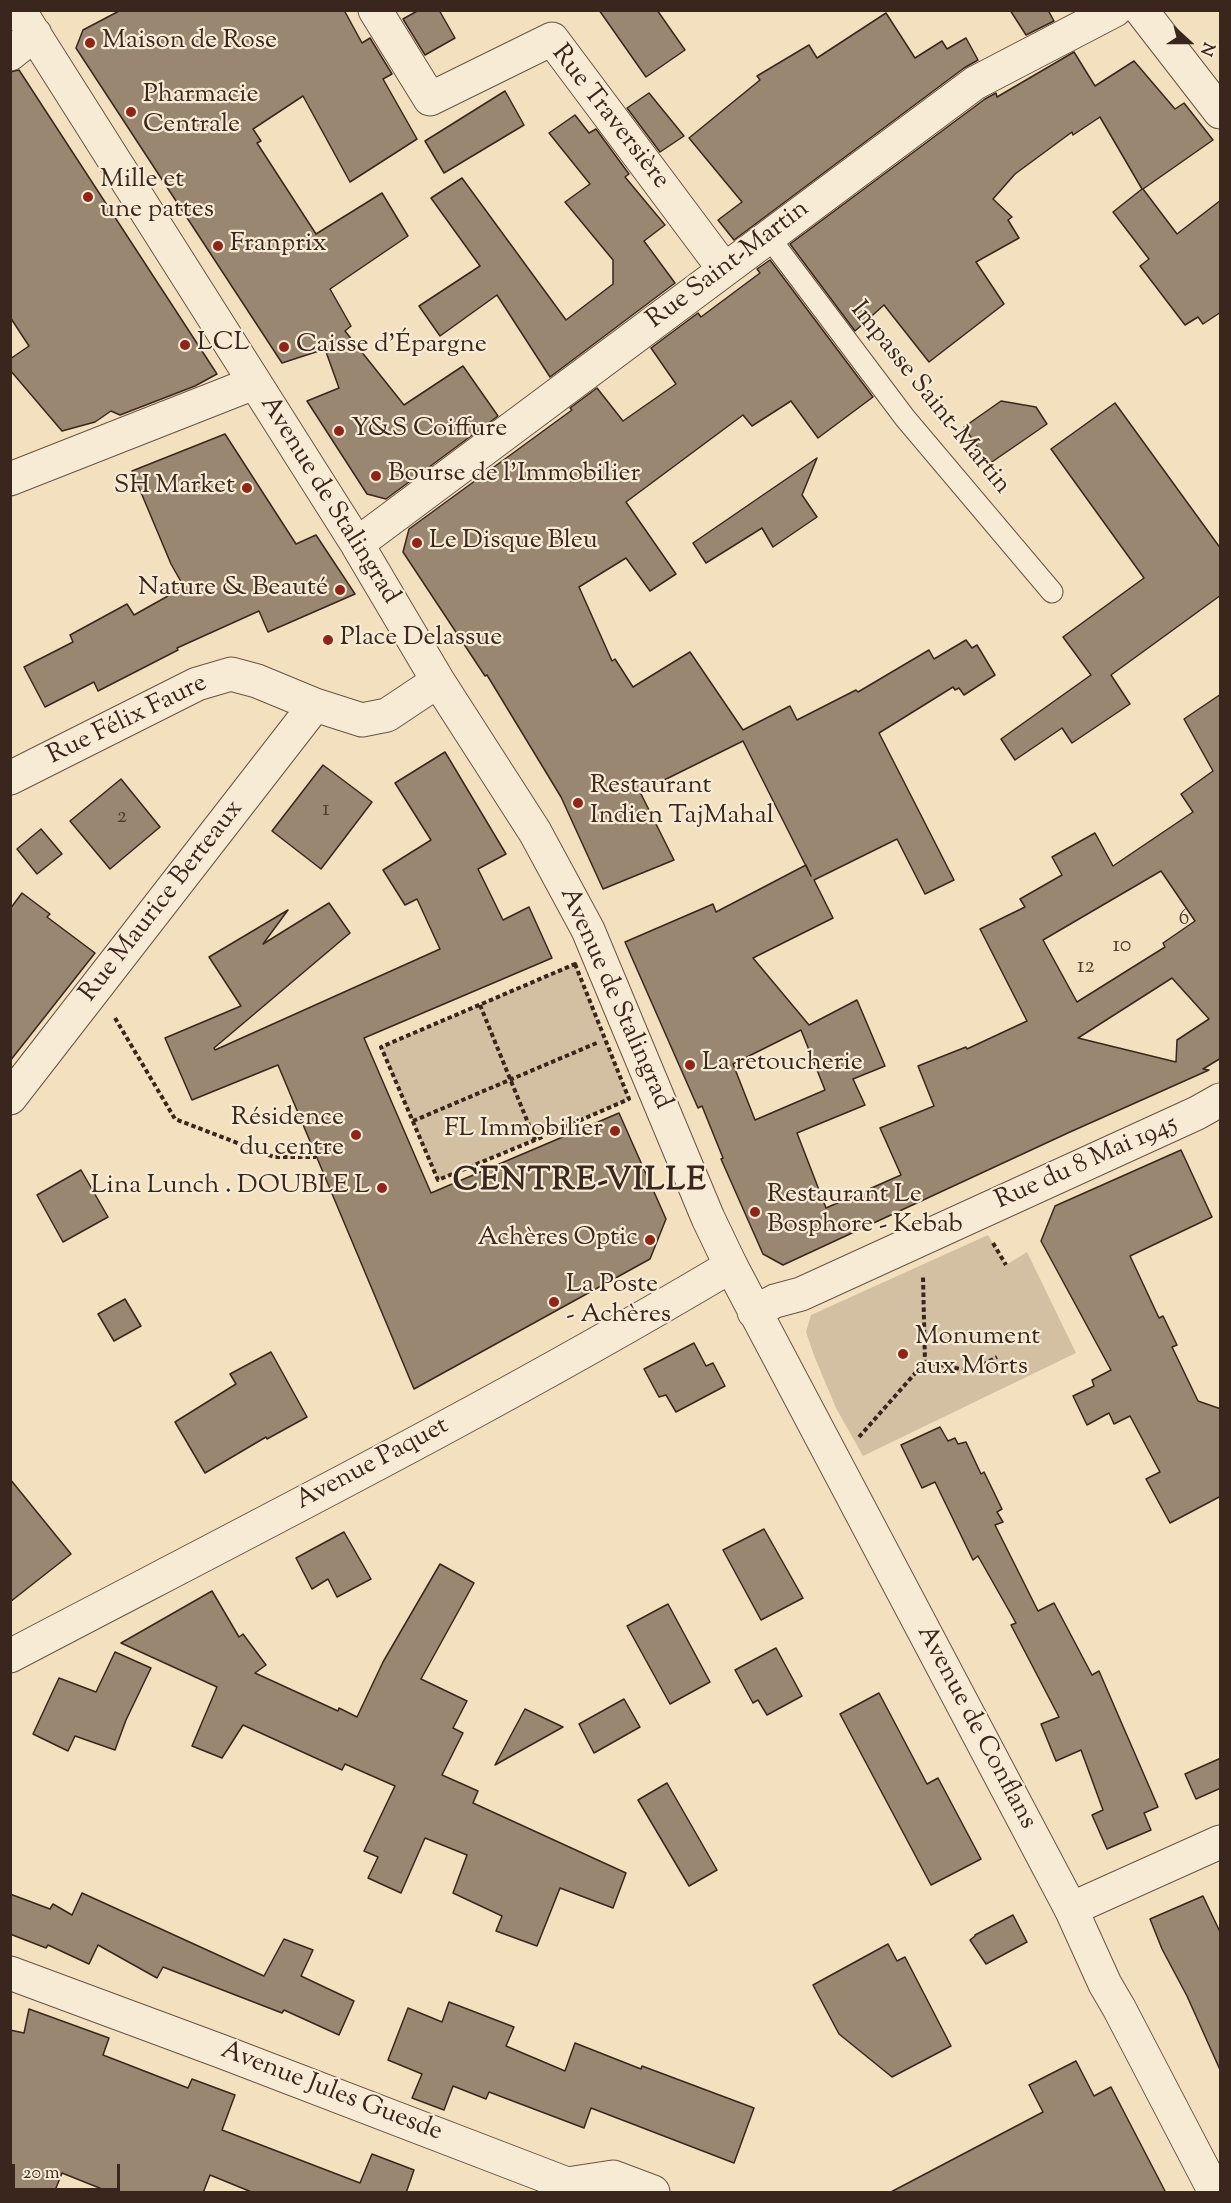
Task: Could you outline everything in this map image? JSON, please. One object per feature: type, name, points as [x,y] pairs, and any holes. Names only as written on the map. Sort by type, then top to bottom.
[{"type":"street","name":"Rue Traversière","points":[[375,10],[430,99],[552,39],[724,268]]},
{"type":"street","name":"Rue Saint-Martin","points":[[357,544],[975,83],[1115,10]]},
{"type":"street","points":[[1141,10],[1221,112]]},
{"type":"street","name":"Avenue de Stalingrad","points":[[29,27],[357,544],[438,681],[535,832],[588,930],[708,1218],[731,1266]]},
{"type":"street","points":[[10,479],[254,384]]},
{"type":"street","name":"Rue Félix Faure","points":[[10,778],[197,684],[231,674],[257,681],[315,705]]},
{"type":"street","points":[[315,705],[362,720],[370,719],[387,715],[438,681]]},
{"type":"street","name":"Rue Maurice Berteaux","points":[[10,1098],[315,705]]},
{"type":"street","name":"Rue du 8 Mai 1945","points":[[754,1312],[775,1301],[801,1294],[1187,1118],[1221,1100]]},
{"type":"street","name":"Avenue de Conflans","points":[[731,1266],[1071,1909],[1105,1984],[1215,2193]]},
{"type":"street","name":"Avenue Paquet","points":[[10,1656],[411,1445],[643,1318],[731,1266]]},
{"type":"street","points":[[1071,1909],[1221,1842]]},
{"type":"street","name":"Avenue Jules Guesde","points":[[10,1973],[235,2056],[567,2184],[613,2177],[653,2193]]},
{"type":"lane","name":"Impasse Saint-Martin","points":[[768,236],[905,418],[1052,592]]},
{"type":"path","points":[[574,964],[381,1047],[438,1180],[629,1099]]},
{"type":"path","points":[[480,1005],[535,1140]]},
{"type":"path","points":[[115,1017],[175,1119],[274,1157],[316,1157]]},
{"type":"path","points":[[413,1121],[605,1039]]},
{"type":"path","points":[[988,1235],[1006,1265]]},
{"type":"path","points":[[855,1442],[925,1362],[923,1275]]},
{"type":"path","points":[[925,1362],[971,1371],[997,1357]]},
{"type":"shaded area","points":[[575,964],[629,1099],[438,1180],[381,1047]]},
{"type":"shaded area","points":[[988,1235],[1006,1265],[1027,1252],[1076,1353],[863,1456],[836,1408],[815,1358],[806,1332],[811,1315]]},
{"type":"building","points":[[121,10],[344,10],[362,43],[370,38],[392,74],[383,79],[417,139],[350,182],[303,96],[253,129],[261,141],[257,143],[316,234],[382,193],[408,236],[330,289],[351,326],[345,331],[404,405],[463,366],[498,416],[386,499],[367,494],[307,401],[339,388],[325,349],[282,363],[76,48],[83,30]]},
{"type":"building","points":[[419,10],[439,10],[455,38],[425,55],[403,19]]},
{"type":"building","points":[[599,10],[657,10],[685,50],[646,77]]},
{"type":"building","points":[[1010,10],[1048,10],[1054,21],[1026,35]]},
{"type":"building","points":[[886,13],[915,58],[942,41],[947,49],[966,38],[978,60],[964,68],[734,240],[718,220],[742,202],[689,138],[760,80],[757,76],[809,45],[817,58]]},
{"type":"building","points":[[1074,52],[1095,86],[1134,61],[1175,109],[1184,103],[1213,140],[1143,189],[1177,234],[1221,200],[1221,312],[1203,324],[1198,317],[1185,325],[1140,266],[1149,259],[1113,212],[1142,189],[1100,117],[1073,135],[1072,132],[1015,174],[993,199],[1012,217],[1008,220],[1019,238],[976,262],[1004,304],[929,362],[884,305],[855,331],[790,244],[985,99],[996,93],[997,97]]},
{"type":"building","points":[[19,70],[217,374],[195,386],[120,415],[111,411],[95,422],[62,431],[10,370],[10,359],[29,346],[10,317],[10,72]]},
{"type":"building","points":[[505,91],[524,125],[444,173],[425,141]]},
{"type":"building","points":[[649,93],[684,136],[660,152],[627,108]]},
{"type":"building","points":[[575,115],[589,133],[596,129],[629,174],[625,177],[665,225],[644,241],[675,283],[550,377],[497,295],[440,336],[419,306],[480,266],[431,198],[462,178],[566,320],[613,284],[613,260],[565,202],[590,184],[549,133]]},
{"type":"building","points":[[770,260],[873,397],[818,438],[791,401],[752,426],[743,415],[626,502],[676,574],[650,591],[626,558],[579,587],[612,661],[615,659],[633,687],[690,652],[743,730],[790,706],[797,720],[856,690],[858,692],[929,650],[934,659],[966,640],[972,648],[977,645],[995,675],[964,695],[959,688],[955,690],[953,687],[879,733],[954,880],[925,894],[897,839],[814,880],[833,918],[753,958],[809,1025],[857,1000],[885,1066],[853,1079],[865,1105],[797,1133],[826,1208],[901,1175],[880,1128],[934,1106],[918,1066],[966,1047],[967,1049],[1027,1021],[980,929],[1025,907],[1020,899],[1062,875],[1052,857],[1095,833],[1113,866],[1193,812],[1181,794],[1213,771],[1184,719],[1221,694],[1221,1058],[1203,1069],[1209,1070],[783,1265],[763,1254],[721,1159],[723,1158],[702,1106],[698,1108],[625,942],[713,904],[716,912],[806,865],[743,741],[640,792],[674,860],[603,889],[561,797],[487,675],[485,676],[403,552],[409,529],[572,410],[570,408],[597,388],[623,421],[676,384],[651,348],[698,313],[701,317],[760,273],[757,269]],"holes":[[[1161,871],[1195,921],[1163,943],[1165,947],[1077,1002],[1043,940]],[[1172,978],[1209,1019],[1177,1040],[1176,1062],[1078,1038]],[[801,1030],[825,1090],[755,1120],[733,1064]]]},
{"type":"building","points":[[1001,401],[1036,407],[1047,424],[989,464],[964,427]]},
{"type":"building","points":[[1115,403],[1221,549],[1221,595],[1111,675],[1130,704],[1072,743],[1062,728],[1015,760],[1001,739],[1091,675],[1063,637],[1144,578],[1051,449]]},
{"type":"building","points":[[225,434],[296,544],[316,535],[355,594],[268,632],[259,611],[177,648],[178,650],[98,691],[94,682],[45,707],[24,667],[73,642],[70,635],[127,604],[134,615],[184,587],[171,564],[132,471]]},
{"type":"building","points":[[817,458],[802,495],[817,517],[773,547],[762,528],[706,563],[693,543]]},
{"type":"building","name":"Résidence du centre","points":[[445,752],[506,854],[478,869],[503,920],[529,907],[552,958],[364,1038],[431,1193],[619,1113],[666,1219],[650,1259],[414,1389],[278,1065],[192,1100],[165,1038],[241,1006],[209,957],[288,910],[263,944],[329,903],[350,933],[214,1048],[215,1050],[440,949],[417,899],[405,905],[383,870],[431,840],[395,783]]},
{"type":"building","points":[[323,765],[372,802],[321,869],[272,831]]},
{"type":"building","points":[[121,779],[160,827],[110,869],[70,821]]},
{"type":"building","points":[[41,829],[62,854],[37,874],[17,849]]},
{"type":"building","points":[[22,893],[50,914],[47,917],[95,953],[10,1061],[10,909]]},
{"type":"building","points":[[1181,1150],[1212,1217],[1130,1256],[1159,1318],[1163,1316],[1177,1345],[1172,1347],[1198,1401],[1221,1409],[1221,1496],[1170,1523],[1146,1479],[1160,1472],[1130,1416],[1114,1424],[1109,1413],[1087,1425],[1073,1396],[1094,1386],[1092,1380],[1111,1370],[1041,1241],[1055,1206]]},
{"type":"building","points":[[81,1170],[108,1217],[63,1242],[37,1195]]},
{"type":"building","points":[[125,1299],[141,1326],[114,1341],[98,1314]]},
{"type":"building","points":[[694,1343],[706,1366],[713,1363],[725,1386],[676,1412],[666,1395],[659,1397],[644,1369]]},
{"type":"building","points":[[271,1352],[307,1417],[267,1439],[266,1437],[205,1473],[175,1422],[236,1384],[230,1374]]},
{"type":"building","points":[[940,1427],[948,1441],[955,1438],[958,1444],[966,1442],[981,1474],[984,1472],[1002,1509],[997,1512],[1003,1522],[995,1525],[1038,1611],[1054,1603],[1092,1675],[1099,1671],[1158,1807],[1144,1813],[1151,1830],[1107,1849],[1092,1815],[1103,1810],[1081,1750],[1056,1761],[1041,1724],[1059,1717],[1011,1625],[1016,1623],[978,1556],[973,1560],[935,1482],[922,1488],[901,1445]]},
{"type":"building","points":[[10,1479],[71,1554],[10,1602]]},
{"type":"building","points":[[764,1529],[803,1598],[761,1620],[723,1550]]},
{"type":"building","points":[[344,1532],[371,1579],[337,1597],[328,1579],[312,1589],[296,1558]]},
{"type":"building","points":[[440,1564],[474,1583],[421,1679],[467,1701],[453,1728],[463,1733],[442,1775],[478,1791],[473,1803],[626,1873],[613,1908],[560,1888],[537,1946],[496,1931],[502,1916],[453,1893],[467,1855],[425,1838],[401,1893],[368,1878],[378,1857],[364,1851],[395,1786],[345,1764],[342,1770],[243,1725],[222,1758],[192,1746],[217,1687],[121,1643],[212,1591],[239,1637],[243,1634],[266,1665],[255,1673],[338,1711],[339,1708],[357,1717],[383,1662]]},
{"type":"building","points":[[668,1604],[710,1682],[670,1704],[627,1626]]},
{"type":"building","points":[[776,1648],[802,1696],[767,1715],[758,1700],[753,1703],[735,1670]]},
{"type":"building","points":[[115,1652],[151,1668],[126,1720],[115,1750],[75,1736],[68,1751],[33,1734],[59,1678],[96,1692]]},
{"type":"building","points":[[879,1693],[927,1784],[938,1778],[981,1859],[931,1885],[840,1714]]},
{"type":"building","points":[[624,1699],[640,1727],[594,1753],[579,1724]]},
{"type":"building","points":[[525,1709],[563,1727],[495,1765]]},
{"type":"building","points":[[1221,1758],[1221,1788],[1196,1799],[1185,1774]]},
{"type":"building","points":[[667,1783],[717,1870],[689,1886],[638,1800]]},
{"type":"building","points":[[82,1893],[264,1976],[284,1939],[313,1950],[301,1976],[354,2001],[339,2035],[284,2010],[282,2013],[163,1967],[157,1978],[98,1945],[89,1964],[48,1945],[46,1948],[10,1934],[10,1894],[50,1909],[53,1904],[72,1915]]},
{"type":"building","points":[[1203,1896],[1221,1934],[1221,2072],[1150,1919]]},
{"type":"building","points":[[1013,1915],[1027,1942],[986,1964],[970,1940],[975,1935]]},
{"type":"building","points":[[888,1944],[897,1961],[905,1957],[951,2046],[892,2077],[839,2034],[813,1985]]},
{"type":"building","points":[[449,2002],[514,2027],[506,2046],[565,2071],[575,2043],[641,2069],[642,2066],[754,2108],[734,2163],[591,2108],[584,2128],[489,2092],[486,2099],[453,2086],[444,2110],[412,2098],[422,2074],[388,2060],[408,2008],[442,2022]]},
{"type":"building","points":[[29,2009],[109,2038],[103,2055],[188,2088],[192,2079],[235,2095],[222,2130],[360,2183],[372,2154],[414,2170],[406,2193],[254,2193],[210,2175],[203,2193],[112,2193],[62,2173],[54,2193],[10,2193],[10,2030],[24,2033]]},
{"type":"building","points":[[1076,2061],[1094,2096],[1111,2087],[1166,2193],[889,2193],[1043,2112],[1029,2085]]},
{"type":"place","name":"Maison de Rose","points":[[90,43]]},
{"type":"place","name":"Pharmacie Centrale","points":[[131,112]]},
{"type":"place","name":"Mille et une pattes","points":[[88,197]]},
{"type":"place","name":"Franprix","points":[[218,246]]},
{"type":"place","name":"LCL","points":[[185,345]]},
{"type":"place","name":"Caisse d'Épargne","points":[[284,347]]},
{"type":"place","name":"Y&S Coiffure","points":[[339,431]]},
{"type":"place","name":"Bourse de l'Immobilier","points":[[376,476]]},
{"type":"place","name":"SH Market","points":[[247,488]]},
{"type":"place","name":"Le Disque Bleu","points":[[417,543]]},
{"type":"place","name":"Nature & Beauté","points":[[340,590]]},
{"type":"place","name":"Place Delassue","points":[[328,640]]},
{"type":"place","name":"Restaurant Indien TajMahal","points":[[578,803]]},
{"type":"place","name":"La retoucherie","points":[[690,1065]]},
{"type":"place","name":"FL Immobilier","points":[[615,1131]]},
{"type":"place","name":"Résidence du centre","points":[[356,1135]]},
{"type":"place","name":"Lina Lunch . DOUBLE L","points":[[382,1188]]},
{"type":"place","name":"Restaurant Le Bosphore - Kebab","points":[[755,1212]]},
{"type":"place","name":"Achères Optic","points":[[650,1240]]},
{"type":"place","name":"La Poste - Achères","points":[[554,1302]]},
{"type":"place","name":"Monument aux Morts","points":[[903,1354]]},
{"type":"district","name":"CENTRE-VILLE","points":[[580,1184]]}]
